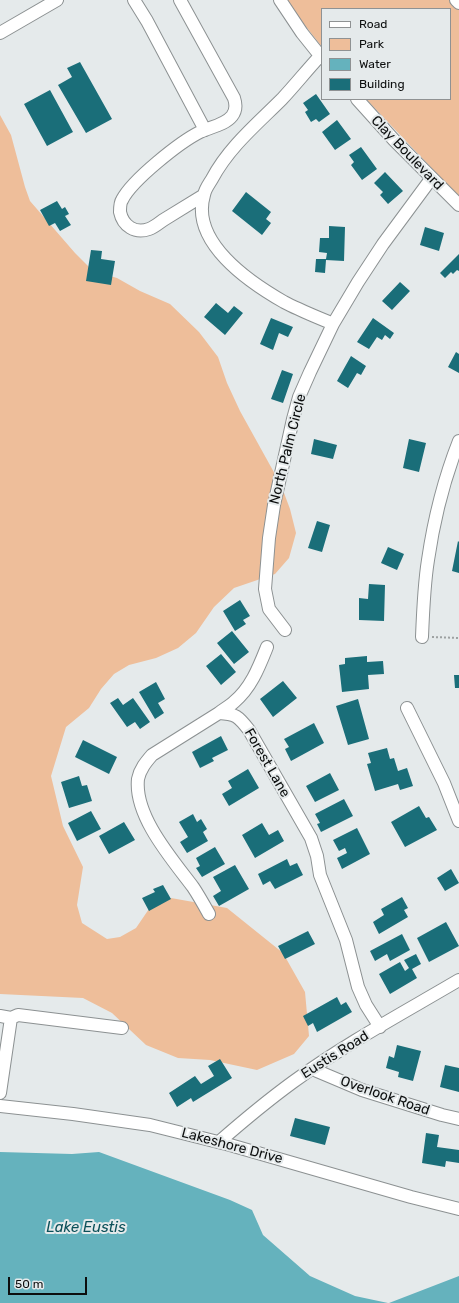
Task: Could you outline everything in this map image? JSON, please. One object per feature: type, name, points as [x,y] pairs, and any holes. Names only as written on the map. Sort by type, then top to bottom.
[{"type":"street","points":[[0,33],[57,0]]},
{"type":"street","points":[[134,0],[147,21],[205,130]]},
{"type":"street","points":[[180,0],[234,98],[236,104],[234,113],[231,117],[219,124],[187,140],[141,177],[122,200],[120,212],[127,227],[139,230],[149,229],[204,195]]},
{"type":"street","points":[[280,0],[302,33],[321,57],[245,134],[223,159],[204,195],[202,211],[204,228],[214,246],[227,260],[261,288],[285,302],[333,324]]},
{"type":"street","points":[[456,0],[459,3]]},
{"type":"street","name":"Clay Boulevard","points":[[358,100],[431,179],[459,205]]},
{"type":"street","name":"North Palm Circle","points":[[285,630],[269,609],[265,590],[269,538],[274,506],[299,397],[333,324],[358,282],[383,244],[431,179]]},
{"type":"street","points":[[422,637],[428,561],[435,519],[441,493],[459,441]]},
{"type":"street","points":[[209,914],[193,888],[159,842],[146,818],[138,788],[138,777],[143,765],[152,755],[218,713],[242,695],[253,680],[267,647]]},
{"type":"street","points":[[406,708],[444,782],[459,821]]},
{"type":"street","name":"Forest Lane","points":[[218,713],[235,715],[249,730],[310,838],[317,856],[320,875],[346,940],[358,987],[366,1005],[380,1027]]},
{"type":"street","name":"Eustis Road","points":[[219,1142],[254,1111],[313,1068],[459,980]]},
{"type":"street","points":[[0,1093],[6,1017],[18,1015],[92,1023],[122,1028]]},
{"type":"street","name":"Overlook Road","points":[[313,1068],[362,1090],[459,1119]]},
{"type":"street","name":"Lakeshore Drive","points":[[0,1106],[73,1114],[150,1125],[219,1142],[411,1197],[459,1208]]},
{"type":"path","points":[[422,637],[459,638]]},
{"type":"green space","points":[[285,0],[459,0],[459,197],[367,100],[451,100],[451,8],[321,8],[321,46]]},
{"type":"green space","points":[[0,115],[11,135],[30,201],[75,253],[93,271],[117,278],[140,291],[170,304],[199,332],[218,357],[227,383],[240,411],[281,485],[290,509],[296,533],[289,558],[275,574],[234,588],[214,607],[196,633],[178,648],[156,658],[129,665],[114,674],[101,689],[89,708],[66,727],[51,776],[63,826],[83,867],[77,905],[82,923],[107,939],[120,937],[136,928],[151,906],[171,898],[227,908],[283,953],[305,992],[309,1036],[294,1054],[257,1070],[210,1060],[178,1058],[146,1045],[112,1013],[83,998],[0,994]]},
{"type":"water","name":"Lake Eustis","points":[[0,1152],[72,1154],[99,1152],[230,1200],[252,1210],[263,1235],[310,1276],[355,1296],[388,1303],[0,1303]]},
{"type":"water","points":[[459,1276],[459,1303],[389,1303]]},
{"type":"building","points":[[80,62],[112,119],[86,133],[58,85],[72,77],[67,68]]},
{"type":"building","points":[[50,90],[73,132],[47,146],[24,104]]},
{"type":"building","points":[[316,94],[330,114],[319,122],[316,119],[311,122],[305,112],[308,110],[303,103]]},
{"type":"building","points":[[337,120],[351,139],[335,150],[322,132]]},
{"type":"building","points":[[361,147],[377,169],[362,180],[351,165],[354,162],[349,155]]},
{"type":"building","points":[[385,172],[403,191],[388,204],[380,195],[383,192],[374,183]]},
{"type":"building","points":[[246,192],[271,212],[266,219],[271,223],[262,235],[232,211]]},
{"type":"building","points":[[57,201],[62,209],[65,207],[69,214],[65,216],[71,225],[60,231],[55,223],[49,226],[40,210]]},
{"type":"building","points":[[329,226],[345,227],[344,261],[326,260],[325,273],[315,272],[316,259],[326,259],[327,253],[319,252],[320,238],[329,238]]},
{"type":"building","points":[[425,227],[444,233],[439,251],[420,245]]},
{"type":"building","points":[[91,250],[102,251],[101,259],[115,261],[111,285],[86,281]]},
{"type":"building","points":[[459,254],[459,271],[457,270],[453,274],[451,272],[445,278],[440,273]]},
{"type":"building","points":[[400,282],[410,291],[392,310],[382,301]]},
{"type":"building","points":[[216,303],[228,313],[234,306],[243,313],[225,335],[204,317]]},
{"type":"building","points":[[271,318],[293,327],[288,337],[279,333],[273,350],[260,344]]},
{"type":"building","points":[[373,318],[394,333],[390,339],[385,335],[382,340],[377,337],[369,349],[357,342]]},
{"type":"building","points":[[456,352],[459,354],[459,373],[448,367]]},
{"type":"building","points":[[351,356],[366,366],[361,375],[357,373],[348,388],[337,381]]},
{"type":"building","points":[[282,370],[293,374],[283,403],[271,399]]},
{"type":"building","points":[[314,439],[337,445],[333,459],[311,454]]},
{"type":"building","points":[[409,439],[426,443],[419,472],[403,468]]},
{"type":"building","points":[[317,521],[330,525],[322,552],[308,548]]},
{"type":"building","points":[[458,541],[459,542],[459,573],[452,571]]},
{"type":"building","points":[[388,547],[404,554],[397,570],[381,563]]},
{"type":"building","points":[[369,584],[385,585],[384,621],[359,620],[359,598],[368,599]]},
{"type":"building","points":[[240,600],[250,616],[243,620],[246,624],[235,631],[223,611]]},
{"type":"building","points":[[232,631],[249,652],[234,664],[217,643]]},
{"type":"building","points":[[221,654],[236,672],[221,685],[206,666]]},
{"type":"building","points":[[367,656],[367,662],[383,661],[384,674],[368,675],[369,689],[342,692],[339,665],[345,664],[345,658]]},
{"type":"building","points":[[454,675],[459,675],[459,688],[455,688]]},
{"type":"building","points":[[283,681],[297,698],[273,717],[260,699]]},
{"type":"building","points":[[156,682],[165,699],[158,703],[164,713],[155,719],[139,692]]},
{"type":"building","points":[[118,698],[123,705],[133,698],[150,722],[140,729],[135,722],[127,727],[110,703]]},
{"type":"building","points":[[358,699],[369,739],[348,745],[336,706]]},
{"type":"building","points":[[314,723],[324,743],[291,761],[285,749],[289,747],[284,739]]},
{"type":"building","points":[[221,736],[228,750],[212,758],[214,761],[200,768],[192,752]]},
{"type":"building","points":[[83,740],[117,757],[109,774],[75,757]]},
{"type":"building","points":[[387,748],[390,759],[394,758],[398,771],[407,768],[413,786],[400,790],[398,784],[375,791],[367,764],[371,763],[368,753]]},
{"type":"building","points":[[248,769],[259,788],[229,806],[222,794],[232,788],[228,781]]},
{"type":"building","points":[[330,773],[339,790],[315,802],[306,786]]},
{"type":"building","points":[[79,776],[82,786],[87,785],[92,801],[69,808],[61,782]]},
{"type":"building","points":[[344,799],[353,816],[321,832],[317,824],[320,823],[315,814]]},
{"type":"building","points":[[419,806],[426,818],[429,817],[437,830],[405,847],[391,822]]},
{"type":"building","points":[[91,811],[101,829],[77,841],[68,823]]},
{"type":"building","points":[[193,814],[197,822],[201,819],[207,829],[203,832],[208,841],[187,853],[180,842],[188,837],[179,822]]},
{"type":"building","points":[[124,822],[135,840],[109,854],[99,836]]},
{"type":"building","points":[[262,823],[269,835],[278,830],[284,841],[255,858],[242,835]]},
{"type":"building","points":[[357,828],[370,854],[342,869],[337,858],[347,853],[345,848],[339,851],[333,840]]},
{"type":"building","points":[[215,847],[225,864],[202,877],[196,868],[200,866],[196,858]]},
{"type":"building","points":[[287,859],[290,866],[297,863],[303,875],[275,889],[270,881],[263,885],[258,874]]},
{"type":"building","points":[[235,865],[249,889],[219,906],[213,896],[221,891],[213,877]]},
{"type":"building","points":[[451,869],[459,883],[445,891],[437,878]]},
{"type":"building","points":[[163,885],[171,899],[149,911],[142,898],[155,892],[153,889]]},
{"type":"building","points":[[402,897],[408,908],[404,910],[408,917],[379,934],[373,922],[384,915],[381,909]]},
{"type":"building","points":[[446,922],[459,946],[429,962],[417,938]]},
{"type":"building","points":[[308,931],[315,944],[285,959],[278,946]]},
{"type":"building","points":[[402,934],[410,950],[390,961],[387,954],[375,961],[370,951]]},
{"type":"building","points":[[416,954],[421,964],[412,969],[417,978],[390,994],[379,974],[400,962],[405,971],[409,968],[404,960]]},
{"type":"building","points":[[337,997],[341,1005],[346,1002],[352,1012],[317,1032],[313,1023],[308,1026],[303,1016]]},
{"type":"building","points":[[397,1045],[421,1051],[413,1081],[398,1077],[399,1072],[386,1068],[389,1056],[394,1058]]},
{"type":"building","points":[[220,1059],[232,1078],[193,1102],[191,1098],[177,1107],[169,1093],[195,1076],[201,1084],[214,1076],[208,1066]]},
{"type":"building","points":[[445,1065],[459,1068],[459,1092],[440,1087]]},
{"type":"building","points":[[295,1118],[330,1127],[325,1145],[290,1136]]},
{"type":"building","points":[[426,1133],[439,1135],[437,1147],[459,1150],[459,1163],[446,1161],[445,1167],[422,1163]]}]
